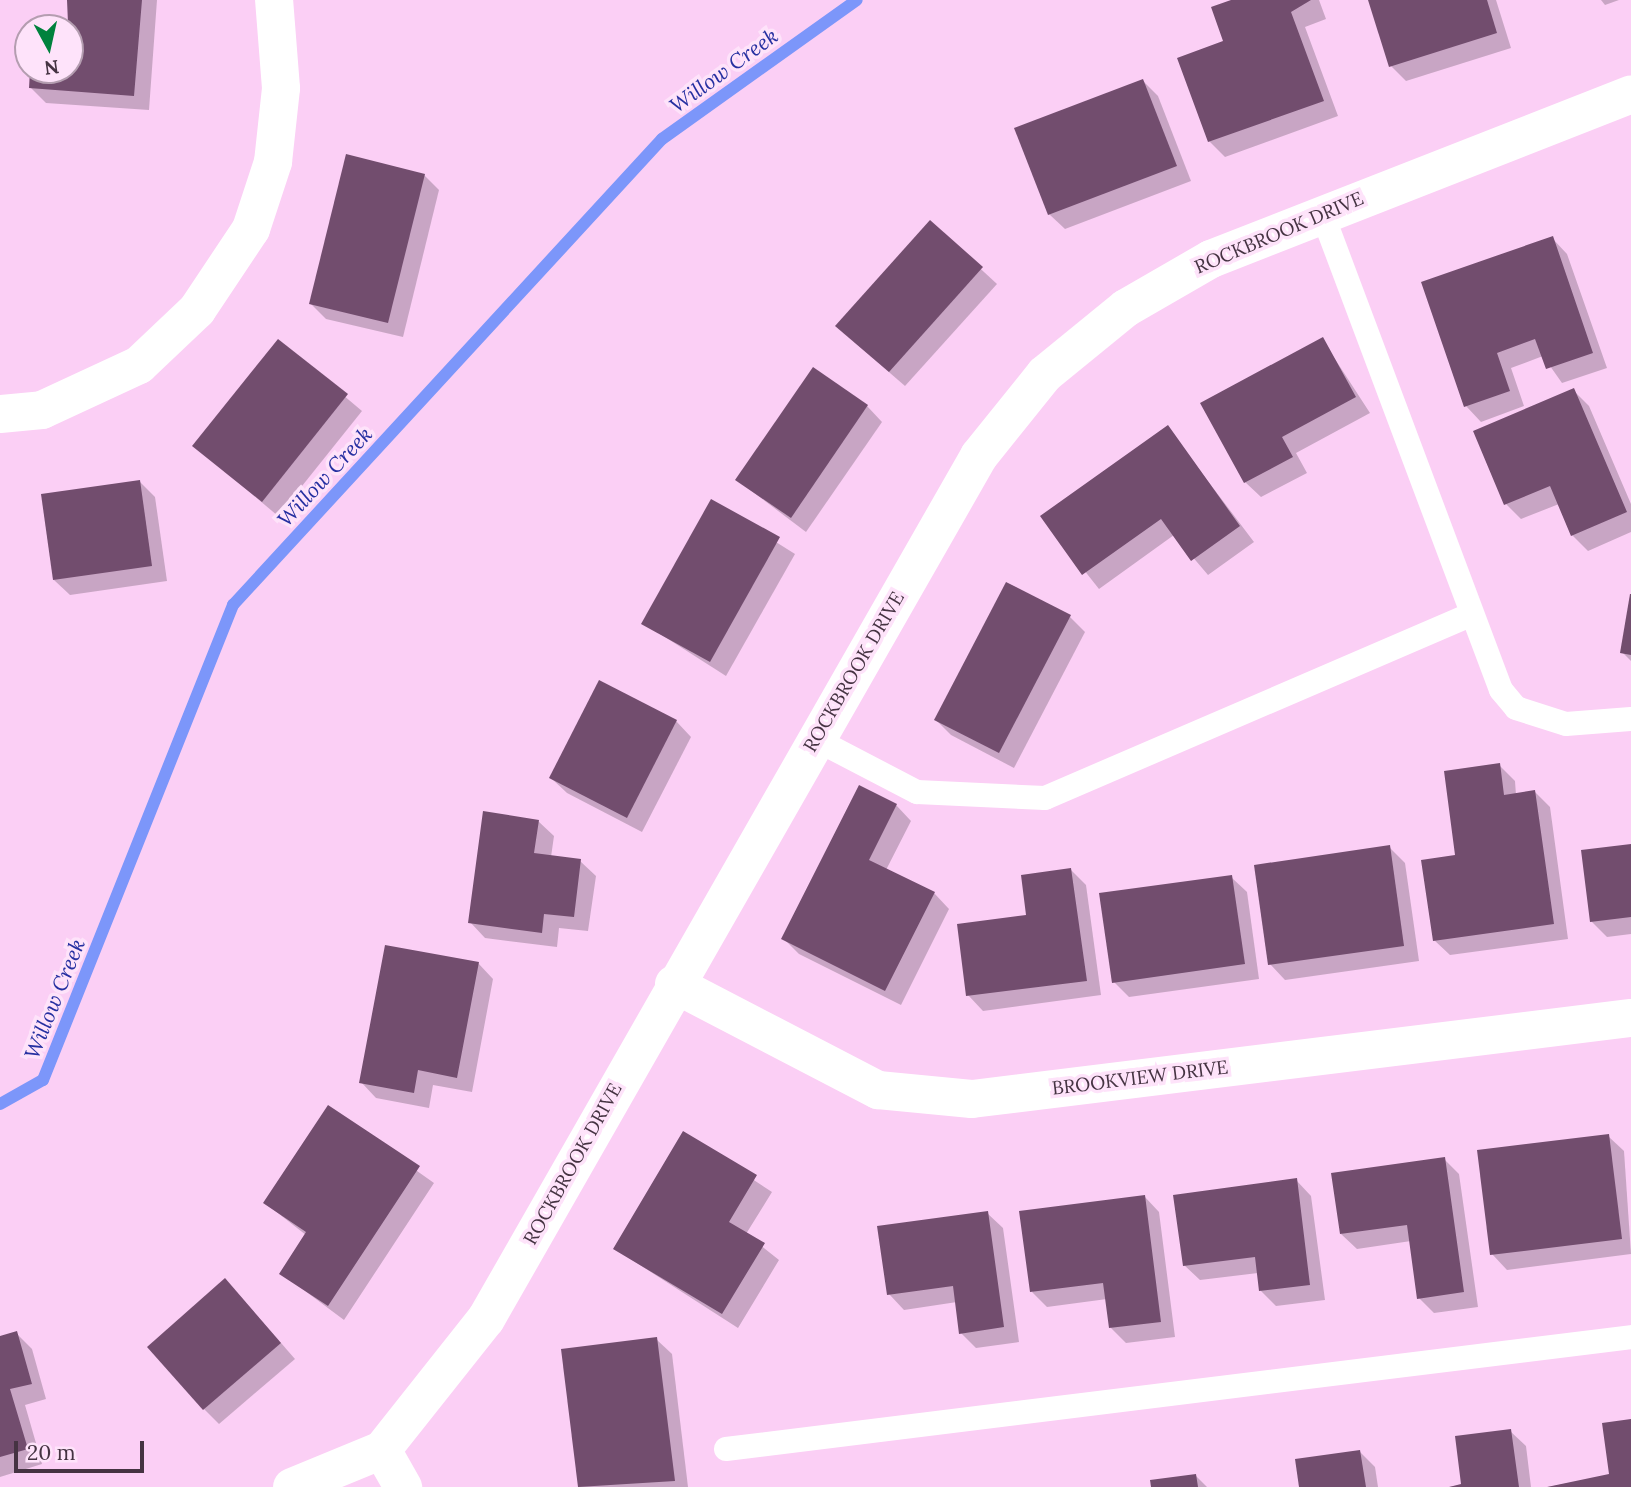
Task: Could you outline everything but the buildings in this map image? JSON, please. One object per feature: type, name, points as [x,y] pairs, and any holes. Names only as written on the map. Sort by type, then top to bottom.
[{"type":"street","points":[[0,414],[42,410],[139,365],[197,310],[251,229],[273,162],[280,100],[274,0]]},
{"type":"street","name":"ROCKBROOK DRIVE","points":[[292,1487],[382,1450],[486,1319],[674,984],[979,456],[1045,374],[1126,308],[1211,259],[1322,213],[1629,102]]},
{"type":"street","name":"BROOKVIEW DRIVE","points":[[674,984],[878,1090],[972,1099],[1631,1018]]},
{"type":"street","points":[[382,1450],[403,1487]]},
{"type":"lane","points":[[1322,213],[1495,679],[1516,708],[1566,724],[1631,719]]},
{"type":"lane","points":[[815,740],[917,792],[1045,798],[1470,615]]},
{"type":"lane","points":[[726,1450],[1631,1337]]},
{"type":"waterway","name":"Willow Creek","points":[[0,1104],[43,1080],[233,605],[662,139],[857,0]]}]
